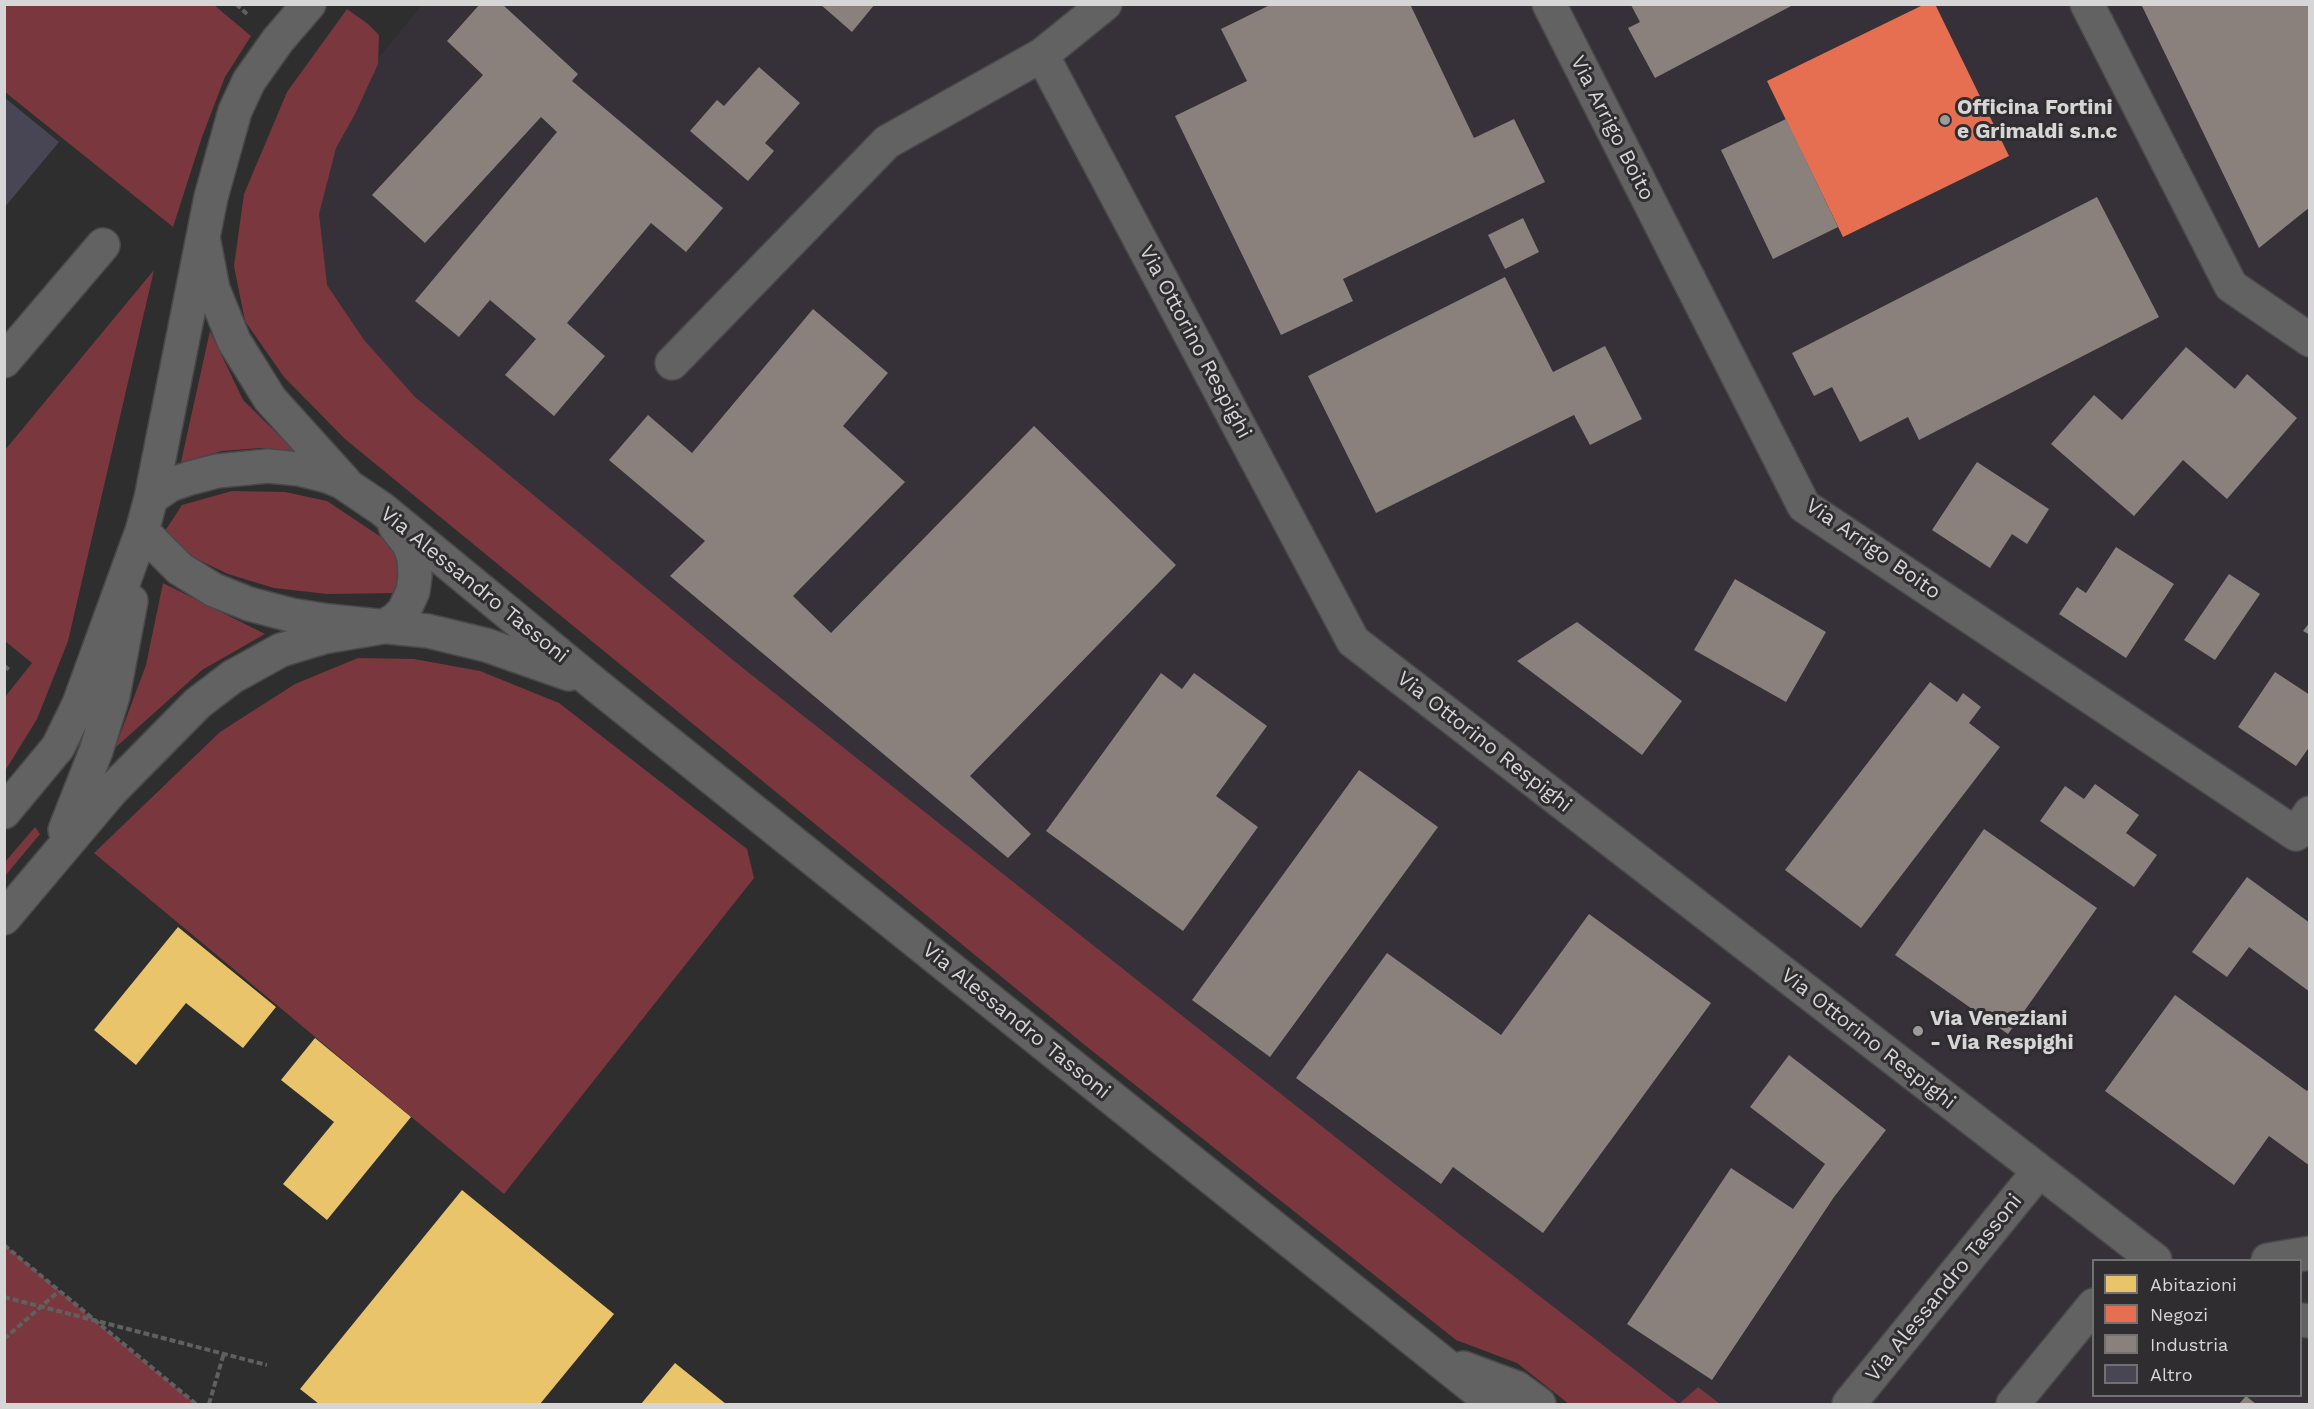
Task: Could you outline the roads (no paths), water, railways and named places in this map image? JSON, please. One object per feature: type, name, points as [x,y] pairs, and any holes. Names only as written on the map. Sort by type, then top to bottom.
[{"type":"street","points":[[151,498],[219,167],[235,111],[249,81],[278,40],[309,4]]},
{"type":"street","points":[[672,363],[887,142],[1042,55],[1105,4]]},
{"type":"street","name":"Via Arrigo Boito","points":[[1549,4],[1804,506],[2296,834],[2310,813]]},
{"type":"street","points":[[2087,4],[2231,286],[2310,340]]},
{"type":"street","name":"Via Ottorino Respighi","points":[[1042,55],[1353,641],[2039,1171],[2142,1256],[2163,1259]]},
{"type":"street","points":[[204,237],[213,289],[234,341],[270,399],[351,488]]},
{"type":"street","points":[[4,361],[103,245]]},
{"type":"street","name":"Via Alessandro Tassoni","points":[[4,812],[58,747],[79,704],[142,531],[151,498],[170,485],[217,471],[268,466],[298,469],[327,476],[382,508],[596,685],[1494,1404]]},
{"type":"street","name":"Via Alessandro Tassoni","points":[[4,918],[112,790],[198,703],[232,677],[281,650],[324,637],[383,627],[400,615],[409,601],[416,576],[414,558],[409,544],[395,526],[351,488]]},
{"type":"street","name":"Via Alessandro Tassoni","points":[[142,531],[180,569],[214,590],[249,604],[291,615],[428,631],[486,645],[533,660],[596,685]]},
{"type":"street","name":"Via Alessandro Tassoni","points":[[50,863],[72,816],[113,696],[142,531]]},
{"type":"street","name":"Via Alessandro Tassoni","points":[[1849,1404],[2039,1171]]},
{"type":"street","points":[[2274,1259],[2310,1253]]},
{"type":"street","points":[[2013,1404],[2092,1307]]},
{"type":"street","name":"Via Alessandro Tassoni","points":[[1435,1357],[1517,1388],[1539,1404]]},
{"type":"place","name":"Officina Fortini e Grimaldi s.n.c","points":[[1945,120]]},
{"type":"place","name":"Via Veneziani - Via Respighi","points":[[1918,1031]]}]
